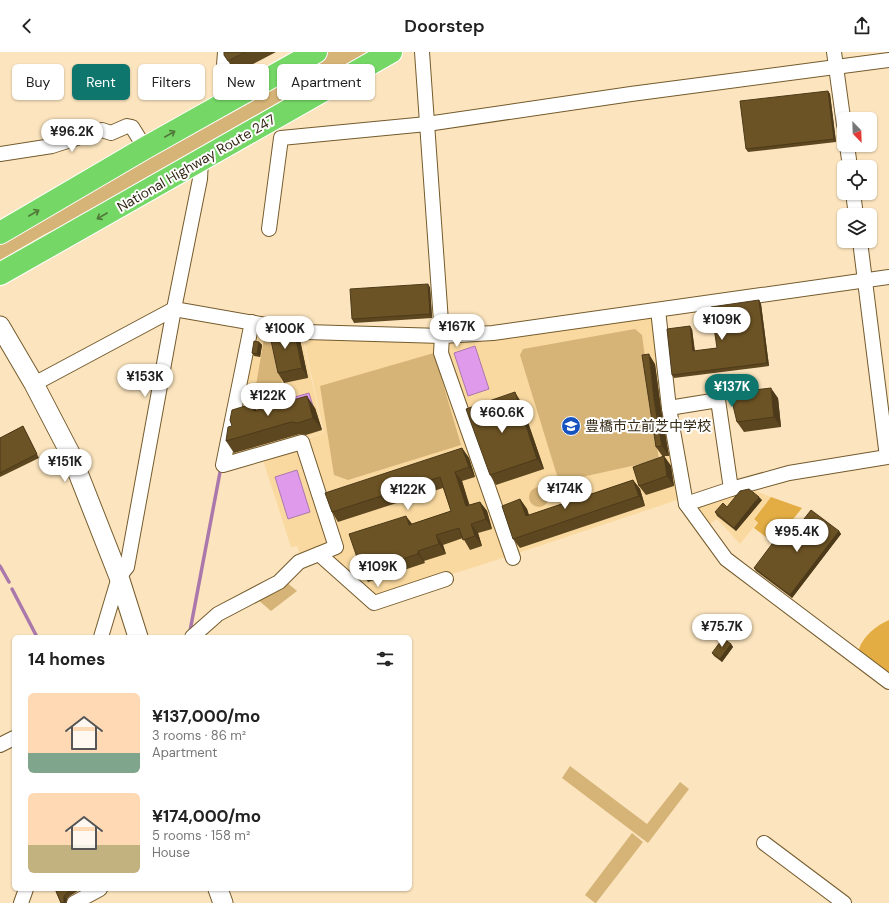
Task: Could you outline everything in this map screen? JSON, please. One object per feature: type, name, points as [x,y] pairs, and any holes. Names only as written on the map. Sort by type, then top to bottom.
[{"type":"highway","points":[[0,233],[145,148],[316,52]]},
{"type":"highway","name":"National Highway Route 247","points":[[0,274],[391,52]]},
{"type":"main road","points":[[0,326],[34,384],[71,455],[119,577],[137,635]]},
{"type":"main road","points":[[219,891],[223,903]]},
{"type":"street","points":[[221,105],[225,52]]},
{"type":"street","points":[[422,52],[442,336],[441,353],[513,558]]},
{"type":"street","points":[[834,52],[842,112]]},
{"type":"street","points":[[269,229],[281,138],[427,124],[631,94],[889,60]]},
{"type":"street","points":[[0,154],[52,146],[102,130],[111,133],[127,126],[132,127],[145,148]]},
{"type":"street","points":[[102,635],[119,577],[127,567],[174,308],[200,179],[201,160]]},
{"type":"street","points":[[686,504],[731,489],[789,473],[887,457],[861,248]]},
{"type":"street","points":[[34,384],[174,308],[306,332],[442,336],[493,333],[889,277]]},
{"type":"street","points":[[658,310],[669,408],[686,504],[726,559],[889,682]]},
{"type":"street","points":[[194,635],[218,614],[279,582],[299,562],[336,547],[302,442],[223,465],[252,322]]},
{"type":"street","points":[[669,408],[718,400],[731,489]]},
{"type":"street","points":[[319,554],[374,603],[446,579]]},
{"type":"street","points":[[0,745],[12,739]]},
{"type":"street","points":[[764,842],[844,903]]},
{"type":"street","points":[[21,903],[25,891]]},
{"type":"street","points":[[74,903],[96,891]]},
{"type":"shaded area","points":[[329,52],[377,52],[356,64],[308,64]]},
{"type":"shaded area","points":[[277,81],[277,100],[291,100],[88,214],[45,234],[0,260],[0,240],[244,100],[269,100],[269,86]]},
{"type":"shaded area","name":"豊橋市立前芝中学校","points":[[650,315],[657,318],[680,499],[515,554],[445,340]]},
{"type":"shaded area","points":[[635,329],[642,335],[659,460],[559,482],[520,355],[523,349]]},
{"type":"shaded area","points":[[255,330],[302,336],[323,433],[227,460]]},
{"type":"shaded area","points":[[303,337],[438,340],[509,556],[374,599],[320,551],[301,557],[297,546],[291,547],[262,457],[305,439],[324,433]]},
{"type":"shaded area","points":[[264,338],[273,339],[288,412],[251,415]]},
{"type":"shaded area","points":[[475,346],[489,389],[468,396],[454,353]]},
{"type":"shaded area","points":[[434,353],[461,445],[348,480],[334,475],[320,386]]},
{"type":"shaded area","points":[[309,393],[313,406],[295,411],[291,398]]},
{"type":"shaded area","points":[[297,470],[310,512],[288,519],[275,477]]},
{"type":"shaded area","points":[[539,487],[546,490],[549,497],[546,504],[539,507],[532,504],[529,497],[532,490]]},
{"type":"shaded area","points":[[745,487],[771,497],[753,519],[757,523],[740,544],[717,519],[706,526],[691,505]]},
{"type":"shaded area","points":[[771,497],[802,508],[774,543],[754,528],[758,523],[754,519]]},
{"type":"shaded area","points":[[285,581],[297,591],[271,611],[257,599]]},
{"type":"shaded area","points":[[889,620],[889,678],[860,652],[859,649],[867,635]]},
{"type":"shaded area","points":[[570,766],[647,824],[680,782],[689,789],[648,843],[562,778]]},
{"type":"shaded area","points":[[632,833],[643,842],[595,903],[585,895]]},
{"type":"building","points":[[224,52],[245,52],[228,61],[224,55]]},
{"type":"building","points":[[828,91],[834,139],[746,149],[740,101]]},
{"type":"building","points":[[428,284],[430,314],[352,319],[350,289]]},
{"type":"building","points":[[759,300],[767,363],[672,375],[667,329],[690,326],[693,351],[717,348],[711,307]]},
{"type":"building","points":[[284,328],[294,330],[302,368],[278,373],[269,331]]},
{"type":"building","points":[[254,341],[259,342],[257,354],[252,353]]},
{"type":"building","points":[[649,354],[654,400],[662,446],[656,447],[642,355]]},
{"type":"building","points":[[771,388],[774,417],[737,422],[730,393]]},
{"type":"building","points":[[515,392],[537,459],[490,475],[466,409]]},
{"type":"building","points":[[307,396],[313,418],[298,423],[291,422],[226,441],[228,427],[232,426],[230,420],[232,410],[252,404],[254,411]]},
{"type":"building","points":[[23,426],[37,454],[0,473],[0,438]]},
{"type":"building","points":[[462,448],[469,467],[455,472],[466,506],[480,502],[486,519],[471,524],[475,536],[463,540],[459,528],[436,535],[439,544],[418,551],[418,554],[362,572],[349,534],[406,516],[409,525],[451,511],[440,477],[332,512],[325,493]]},
{"type":"building","points":[[664,456],[667,476],[639,486],[633,467]]},
{"type":"building","points":[[633,480],[639,496],[513,539],[502,506],[520,499],[526,516]]},
{"type":"building","points":[[749,489],[759,497],[734,528],[715,512],[723,503],[727,507],[740,491]]},
{"type":"building","points":[[811,510],[839,531],[790,595],[754,568],[778,536],[786,542]]},
{"type":"building","points":[[723,638],[731,644],[720,659],[712,653]]},
{"type":"building","points":[[56,891],[70,891],[64,896],[64,903],[61,903]]},
{"type":"waterway","points":[[190,631],[221,467]]},
{"type":"waterway","points":[[0,566],[9,582]]},
{"type":"waterway","points":[[12,589],[36,635]]},
{"type":"place","name":"豊橋市立前芝中学校","points":[[571,426]]}]
